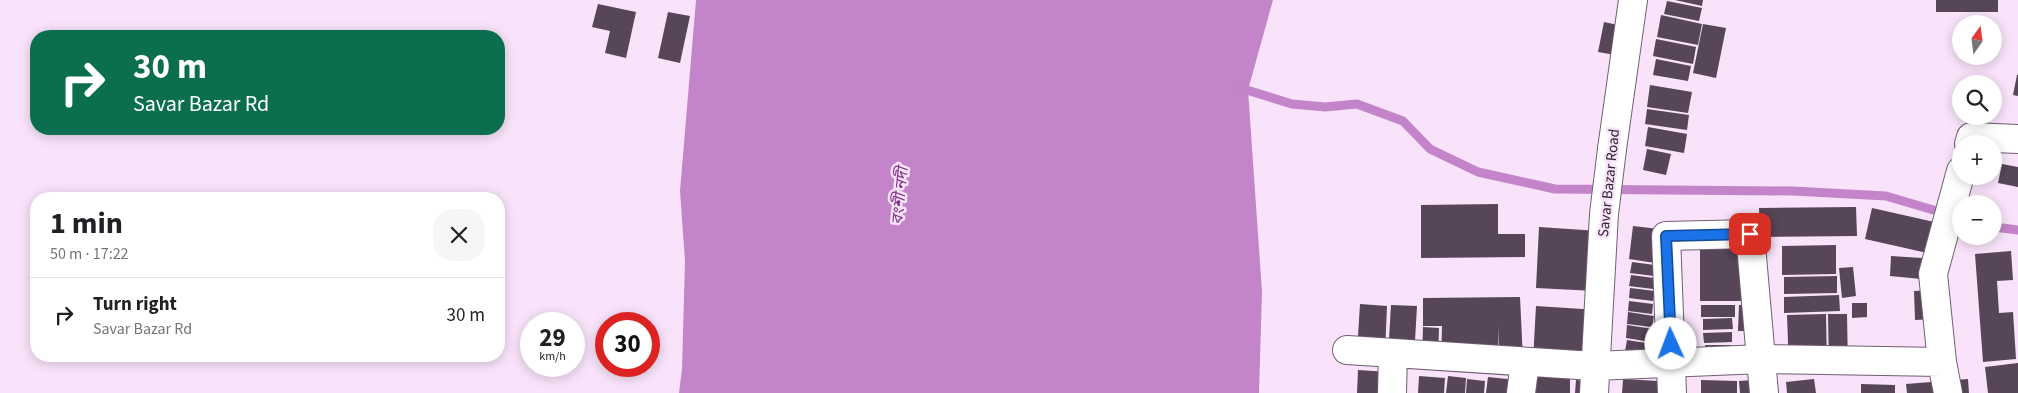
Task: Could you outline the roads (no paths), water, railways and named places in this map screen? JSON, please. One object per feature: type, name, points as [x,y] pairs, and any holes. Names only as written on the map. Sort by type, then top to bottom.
[{"type":"street","name":"Savar Bazar Road","points":[[1594,393],[1594,366],[1604,214],[1633,0]]},
{"type":"street","points":[[2002,139],[2018,139]]},
{"type":"street","points":[[1948,393],[1942,362],[1933,274],[1957,185]]},
{"type":"street","points":[[1672,393],[1666,236],[1750,234],[1764,393]]},
{"type":"street","points":[[1347,350],[1594,366],[1762,359],[1942,362]]},
{"type":"street","points":[[1392,393],[1393,353]]},
{"type":"street","points":[[1521,393],[1526,362]]},
{"type":"water","name":"বংশী নদী","points":[[696,0],[1273,0],[1248,90],[1262,292],[1259,393],[679,393],[682,369],[685,261],[680,191]]},
{"type":"waterway","points":[[1237,87],[1292,104],[1325,107],[1357,104],[1403,121],[1430,149],[1478,172],[1555,189],[1793,191],[1886,196],[1947,214]]},
{"type":"waterway","points":[[2002,228],[2018,230]]}]
